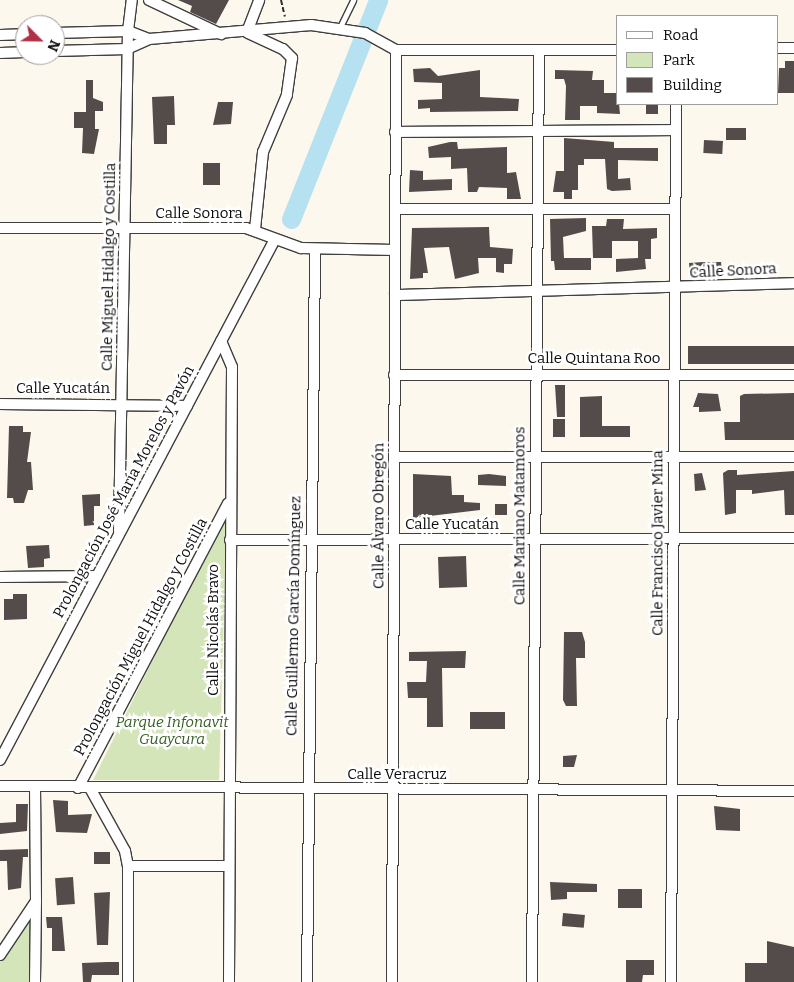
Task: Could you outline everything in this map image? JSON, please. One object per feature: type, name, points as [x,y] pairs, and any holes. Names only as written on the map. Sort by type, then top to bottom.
[{"type":"street","name":"Calle Miguel Hidalgo y Costilla","points":[[119,535],[128,31],[132,0]]},
{"type":"street","points":[[149,0],[221,34]]},
{"type":"street","points":[[247,32],[259,0]]},
{"type":"street","points":[[65,52],[128,49],[149,39],[288,28],[340,27],[365,33],[396,50],[616,50]]},
{"type":"street","points":[[65,33],[128,31],[149,39]]},
{"type":"street","points":[[247,32],[283,49],[292,58],[287,95],[263,152],[255,230]]},
{"type":"street","points":[[0,35],[15,34]]},
{"type":"street","points":[[779,48],[794,48]]},
{"type":"street","name":"Calle Álvaro Obregón","points":[[392,982],[396,50]]},
{"type":"street","name":"Calle Mariano Matamoros","points":[[532,982],[539,50]]},
{"type":"street","points":[[0,53],[15,52]]},
{"type":"street","name":"Calle Francisco Javier Mina","points":[[671,982],[676,105]]},
{"type":"street","points":[[395,132],[676,130]]},
{"type":"street","points":[[395,209],[675,209]]},
{"type":"street","name":"Calle Sonora","points":[[0,228],[255,230],[315,250],[395,250]]},
{"type":"street","name":"Prolongación José María Morelos y Pavón","points":[[0,760],[275,238]]},
{"type":"street","name":"Calle Guillermo García Domínguez","points":[[307,982],[310,540],[315,250]]},
{"type":"street","name":"Calle Sonora","points":[[395,295],[674,290],[794,283]]},
{"type":"street","name":"Calle Nicolás Bravo","points":[[221,341],[232,368],[227,866],[229,982]]},
{"type":"street","name":"Calle Quintana Roo","points":[[394,375],[794,375]]},
{"type":"street","name":"Calle Yucatán","points":[[0,404],[187,406]]},
{"type":"street","points":[[394,457],[794,457]]},
{"type":"street","name":"Prolongación Miguel Hidalgo y Costilla","points":[[78,788],[230,500]]},
{"type":"street","name":"Calle Yucatán","points":[[230,540],[794,538]]},
{"type":"street","points":[[0,577],[97,576]]},
{"type":"street","name":"Calle Veracruz","points":[[0,786],[308,790],[794,792]]},
{"type":"street","points":[[35,786],[35,982]]},
{"type":"street","points":[[90,788],[125,851],[128,866],[128,982]]},
{"type":"street","points":[[128,866],[227,866]]},
{"type":"street","points":[[0,955],[36,901]]},
{"type":"lane","points":[[340,27],[353,0]]},
{"type":"path","points":[[280,0],[288,28]]},
{"type":"green space","name":"Parque Infonavit Guaycura","points":[[227,511],[219,780],[93,780]]},
{"type":"green space","points":[[30,915],[29,982],[0,982],[0,961]]},
{"type":"building","points":[[178,0],[229,0],[216,24],[190,12],[192,6]]},
{"type":"building","points":[[785,61],[794,61],[794,93],[779,93],[779,68],[785,68]]},
{"type":"building","points":[[430,68],[438,76],[480,70],[480,97],[519,99],[518,111],[430,112],[430,108],[418,109],[418,100],[442,99],[442,83],[414,82],[413,69]]},
{"type":"building","points":[[555,70],[593,71],[592,80],[604,80],[604,93],[616,93],[616,105],[619,105],[620,114],[597,113],[597,106],[580,106],[580,120],[565,120],[566,86],[564,79],[555,79]]},
{"type":"building","points":[[86,80],[93,80],[93,98],[103,102],[103,111],[95,111],[95,129],[99,129],[94,154],[82,153],[83,128],[74,128],[74,112],[86,112]]},
{"type":"building","points":[[174,96],[175,125],[167,125],[167,144],[154,144],[152,97]]},
{"type":"building","points":[[218,102],[233,102],[231,124],[213,125]]},
{"type":"building","points":[[646,105],[658,105],[658,114],[646,114]]},
{"type":"building","points":[[726,128],[746,128],[746,140],[726,140]]},
{"type":"building","points":[[564,138],[614,142],[614,148],[658,148],[658,161],[618,160],[618,179],[630,178],[631,190],[612,191],[607,189],[605,159],[584,159],[584,165],[578,165],[578,190],[572,190],[572,199],[564,199],[564,192],[553,192],[556,171],[564,171]]},
{"type":"building","points":[[704,140],[723,141],[722,154],[703,153]]},
{"type":"building","points":[[457,142],[458,149],[507,147],[507,173],[516,172],[521,199],[507,199],[507,188],[479,187],[477,192],[468,192],[467,168],[451,169],[451,157],[429,158],[428,147]]},
{"type":"building","points":[[203,163],[220,163],[220,185],[203,185]]},
{"type":"building","points":[[410,170],[423,171],[423,180],[452,179],[452,190],[409,192]]},
{"type":"building","points":[[586,218],[586,231],[563,237],[564,258],[591,258],[591,270],[555,270],[554,261],[551,261],[550,219]]},
{"type":"building","points":[[607,219],[624,219],[623,229],[657,228],[657,238],[651,239],[651,259],[645,259],[646,269],[616,272],[616,259],[638,258],[638,241],[612,241],[612,258],[593,258],[592,226],[606,226]]},
{"type":"building","points":[[489,227],[490,247],[513,249],[512,264],[504,264],[504,273],[496,272],[496,258],[478,258],[479,273],[455,279],[449,247],[424,248],[428,273],[423,273],[423,278],[410,279],[412,228]]},
{"type":"building","points":[[721,262],[722,272],[690,275],[689,263]]},
{"type":"building","points":[[688,346],[794,346],[794,364],[688,364]]},
{"type":"building","points":[[555,385],[565,385],[565,417],[557,417]]},
{"type":"building","points":[[698,393],[718,394],[721,411],[699,412],[699,407],[693,407]]},
{"type":"building","points":[[794,393],[794,440],[725,440],[724,422],[740,422],[740,396],[744,394]]},
{"type":"building","points":[[602,396],[602,426],[630,426],[630,437],[580,437],[580,397]]},
{"type":"building","points":[[553,419],[565,419],[565,437],[553,437]]},
{"type":"building","points":[[9,426],[23,426],[23,432],[31,432],[27,462],[31,462],[33,490],[28,490],[24,503],[14,503],[13,498],[7,498]]},
{"type":"building","points":[[728,470],[737,470],[737,475],[794,471],[794,515],[785,515],[784,490],[752,494],[752,490],[736,490],[736,513],[725,515],[723,473]]},
{"type":"building","points":[[702,473],[706,490],[695,491],[694,474]]},
{"type":"building","points":[[413,474],[451,476],[452,495],[464,495],[464,502],[480,503],[480,510],[413,518]]},
{"type":"building","points":[[478,475],[506,476],[506,486],[478,485]]},
{"type":"building","points":[[100,494],[100,506],[94,506],[94,525],[84,526],[82,495]]},
{"type":"building","points":[[495,504],[507,504],[507,515],[495,515]]},
{"type":"building","points":[[49,545],[50,558],[44,559],[44,567],[28,568],[26,546]]},
{"type":"building","points":[[466,556],[467,587],[439,588],[438,557]]},
{"type":"building","points":[[13,594],[27,594],[27,619],[4,620],[4,599],[13,599]]},
{"type":"building","points":[[564,632],[582,632],[585,642],[585,658],[576,658],[577,706],[566,706],[563,700]]},
{"type":"building","points":[[466,651],[465,668],[442,668],[443,727],[427,727],[427,698],[408,698],[407,682],[426,682],[427,661],[409,661],[409,652]]},
{"type":"building","points":[[470,712],[505,712],[505,729],[470,729]]},
{"type":"building","points":[[577,755],[574,767],[563,767],[563,756]]},
{"type":"building","points":[[53,800],[68,801],[68,815],[92,814],[87,833],[56,832]]},
{"type":"building","points":[[16,804],[28,804],[27,831],[0,834],[0,823],[16,822]]},
{"type":"building","points":[[714,806],[740,809],[740,831],[716,830]]},
{"type":"building","points":[[28,849],[28,857],[23,857],[21,888],[8,890],[7,861],[0,861],[0,850]]},
{"type":"building","points":[[94,852],[110,852],[110,864],[94,864]]},
{"type":"building","points":[[73,877],[75,904],[57,905],[55,878]]},
{"type":"building","points":[[550,882],[597,884],[597,892],[567,892],[567,899],[551,900]]},
{"type":"building","points":[[618,889],[642,889],[642,908],[618,908]]},
{"type":"building","points":[[110,892],[108,945],[97,945],[94,893]]},
{"type":"building","points":[[563,913],[585,915],[584,928],[562,926]]},
{"type":"building","points":[[46,917],[62,917],[65,951],[52,951],[52,928],[47,928]]},
{"type":"building","points":[[767,941],[794,947],[794,982],[745,982],[745,963],[767,963]]},
{"type":"building","points":[[626,960],[654,960],[654,975],[643,975],[642,982],[626,982]]},
{"type":"building","points":[[119,962],[119,975],[92,975],[91,982],[83,982],[82,963]]},
{"type":"waterway","points":[[291,219],[378,0]]}]
